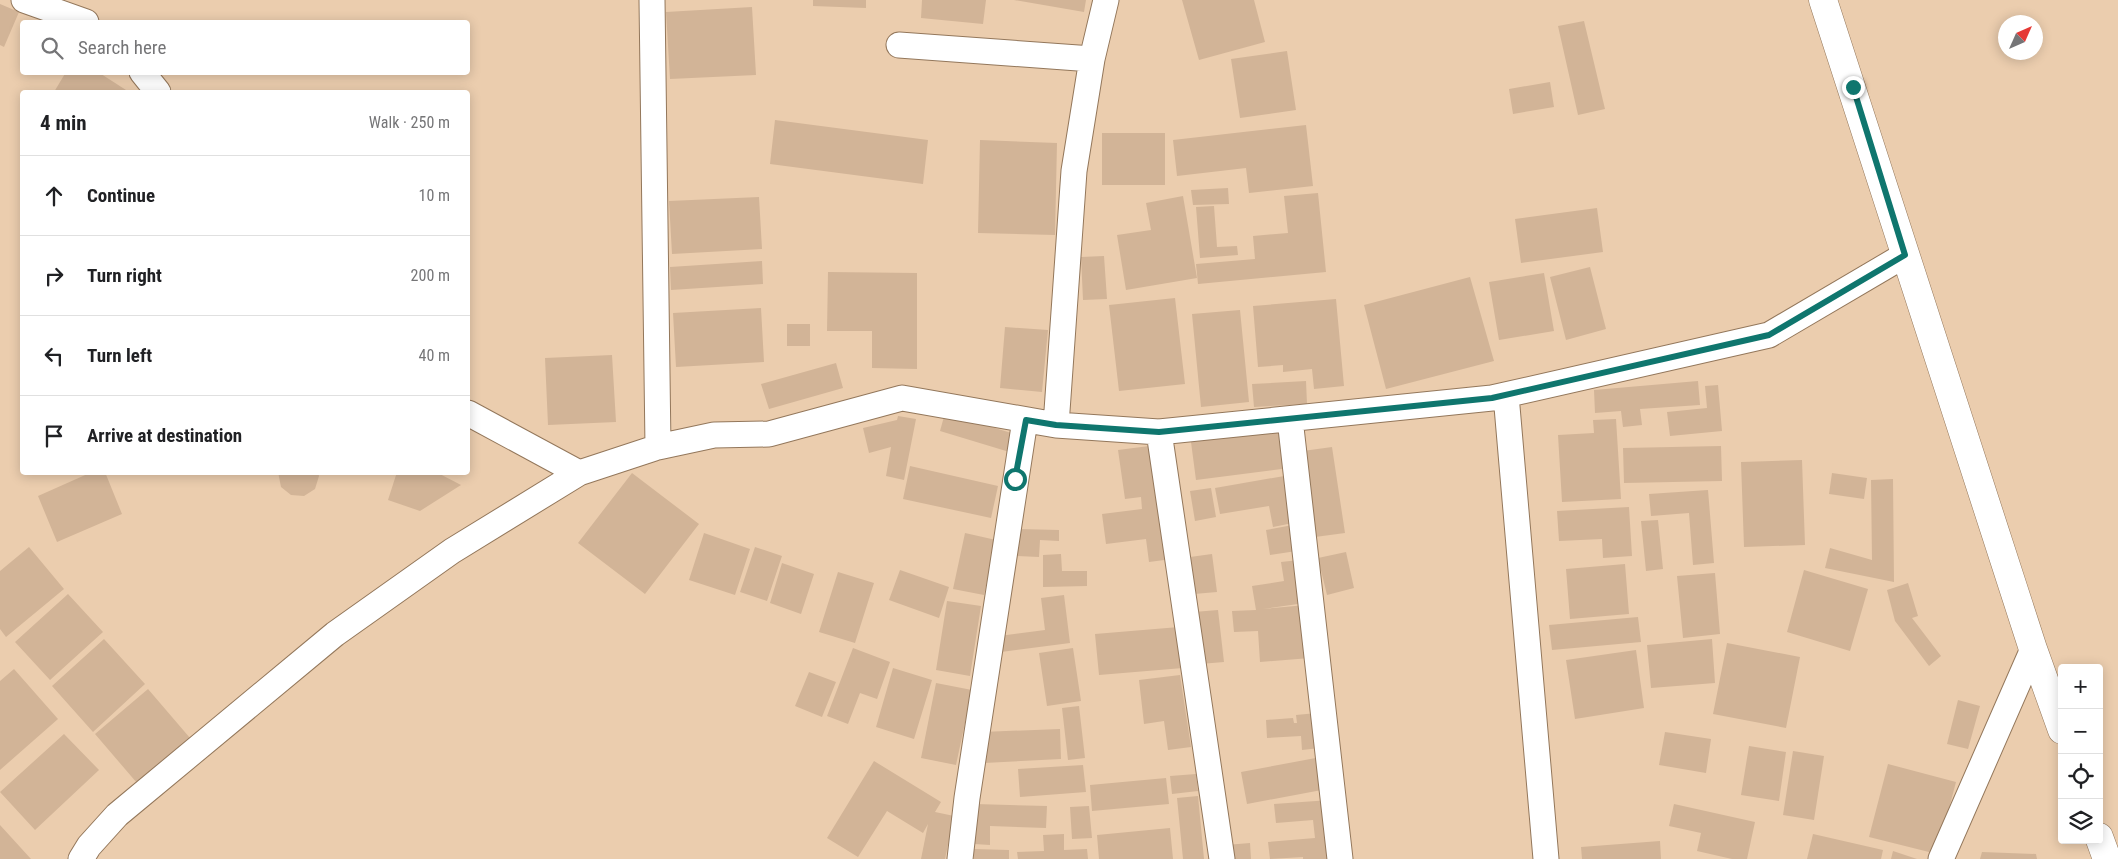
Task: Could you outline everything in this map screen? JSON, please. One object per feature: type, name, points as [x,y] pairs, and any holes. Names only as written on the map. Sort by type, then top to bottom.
[{"type":"main road","points":[[1823,0],[2033,648],[2058,719]]},
{"type":"street","points":[[24,0],[80,20]]},
{"type":"street","points":[[652,0],[658,447]]},
{"type":"street","points":[[1056,425],[1074,171],[1092,59],[1106,0]]},
{"type":"street","points":[[900,45],[1092,59]]},
{"type":"street","points":[[144,75],[156,90]]},
{"type":"street","points":[[81,859],[89,846],[117,816],[335,634],[452,552],[579,472],[658,447],[714,435],[769,434],[902,398],[1056,425],[1159,432],[1506,395],[1769,335],[1905,255]]},
{"type":"street","points":[[1506,395],[1546,859]]},
{"type":"street","points":[[470,414],[579,472]]},
{"type":"street","points":[[1290,419],[1340,859]]},
{"type":"street","points":[[960,859],[970,778],[1026,420]]},
{"type":"street","points":[[1159,432],[1222,859]]},
{"type":"street","points":[[1941,859],[2033,648]]},
{"type":"building","points":[[813,0],[866,0],[866,8],[813,6]]},
{"type":"building","points":[[922,0],[986,0],[983,24],[921,18]]},
{"type":"building","points":[[1014,0],[1086,0],[1084,12]]},
{"type":"building","points":[[1182,0],[1254,0],[1265,42],[1199,60]]},
{"type":"building","points":[[0,4],[19,12],[4,47],[0,45]]},
{"type":"building","points":[[752,7],[756,75],[670,79],[666,12]]},
{"type":"building","points":[[1584,21],[1605,109],[1578,115],[1558,26]]},
{"type":"building","points":[[1287,51],[1296,110],[1240,118],[1231,59]]},
{"type":"building","points":[[64,75],[103,75],[126,90],[55,90]]},
{"type":"building","points":[[1550,82],[1554,107],[1513,114],[1509,89]]},
{"type":"building","points":[[775,120],[928,140],[923,184],[770,164]]},
{"type":"building","points":[[1306,125],[1313,186],[1249,193],[1246,168],[1177,176],[1173,140]]},
{"type":"building","points":[[1102,133],[1165,133],[1165,185],[1102,185]]},
{"type":"building","points":[[980,140],[1057,143],[1055,235],[978,233]]},
{"type":"building","points":[[1228,188],[1229,204],[1193,205],[1191,190]]},
{"type":"building","points":[[1318,193],[1326,272],[1198,284],[1196,264],[1255,259],[1253,236],[1288,233],[1284,196]]},
{"type":"building","points":[[1183,196],[1197,278],[1126,290],[1117,235],[1151,230],[1146,203]]},
{"type":"building","points":[[759,197],[762,249],[672,254],[669,201]]},
{"type":"building","points":[[1214,206],[1217,247],[1237,246],[1238,255],[1200,258],[1196,207]]},
{"type":"building","points":[[1597,208],[1603,252],[1521,263],[1515,219]]},
{"type":"building","points":[[1104,256],[1107,299],[1083,300],[1081,257]]},
{"type":"building","points":[[762,261],[763,284],[671,290],[670,267]]},
{"type":"building","points":[[1590,267],[1606,329],[1566,340],[1550,277]]},
{"type":"building","points":[[828,272],[917,273],[917,369],[872,368],[872,331],[827,331]]},
{"type":"building","points":[[1544,273],[1554,331],[1499,340],[1489,282]]},
{"type":"building","points":[[1470,277],[1494,361],[1386,389],[1364,305]]},
{"type":"building","points":[[1175,298],[1185,384],[1119,391],[1109,305]]},
{"type":"building","points":[[1336,299],[1344,386],[1314,389],[1312,369],[1283,372],[1283,365],[1258,367],[1253,306]]},
{"type":"building","points":[[761,308],[764,362],[676,367],[673,313]]},
{"type":"building","points":[[1240,310],[1249,402],[1201,407],[1192,314]]},
{"type":"building","points":[[787,324],[810,324],[810,346],[787,346]]},
{"type":"building","points":[[1005,327],[1048,330],[1042,392],[1000,388]]},
{"type":"building","points":[[612,355],[616,422],[548,425],[545,358]]},
{"type":"building","points":[[836,363],[843,388],[769,409],[761,384]]},
{"type":"building","points":[[1306,381],[1307,404],[1254,407],[1252,384]]},
{"type":"building","points":[[1698,381],[1700,405],[1640,409],[1642,425],[1623,427],[1621,411],[1595,413],[1594,390]]},
{"type":"building","points":[[1718,385],[1722,431],[1670,436],[1667,412],[1707,408],[1705,386]]},
{"type":"building","points":[[945,413],[1021,436],[1016,454],[940,431]]},
{"type":"building","points":[[898,416],[916,419],[904,480],[886,476],[891,447],[869,453],[863,428],[897,420]]},
{"type":"building","points":[[1616,419],[1621,499],[1562,502],[1558,435],[1594,433],[1593,420]]},
{"type":"building","points":[[1284,430],[1289,468],[1196,480],[1191,442]]},
{"type":"building","points":[[1157,445],[1172,559],[1149,562],[1146,539],[1106,544],[1102,514],[1142,509],[1141,497],[1125,499],[1118,450]]},
{"type":"building","points":[[1721,446],[1722,481],[1624,483],[1623,448]]},
{"type":"building","points":[[1332,447],[1345,533],[1315,537],[1303,451]]},
{"type":"building","points":[[1802,460],[1805,545],[1744,547],[1741,462]]},
{"type":"building","points":[[910,466],[998,486],[991,518],[903,499]]},
{"type":"building","points":[[632,473],[699,524],[645,594],[578,543]]},
{"type":"building","points":[[1832,473],[1867,478],[1864,499],[1829,494]]},
{"type":"building","points":[[85,475],[106,475],[122,514],[57,542],[38,496]]},
{"type":"building","points":[[279,475],[319,475],[315,489],[304,496],[291,495],[281,487]]},
{"type":"building","points":[[396,475],[442,475],[461,485],[420,511],[388,500]]},
{"type":"building","points":[[1290,475],[1298,522],[1273,527],[1269,506],[1220,514],[1215,488]]},
{"type":"building","points":[[1893,479],[1894,582],[1825,568],[1830,548],[1872,560],[1871,480]]},
{"type":"building","points":[[1211,488],[1216,517],[1195,521],[1190,491]]},
{"type":"building","points":[[1708,490],[1714,563],[1693,565],[1689,513],[1651,516],[1649,494]]},
{"type":"building","points":[[1629,507],[1632,556],[1603,558],[1602,539],[1559,541],[1557,511]]},
{"type":"building","points":[[1658,520],[1663,569],[1646,571],[1641,521]]},
{"type":"building","points":[[1298,524],[1303,550],[1270,555],[1266,530]]},
{"type":"building","points":[[1018,529],[1059,530],[1059,541],[1040,540],[1039,557],[1017,556]]},
{"type":"building","points":[[704,533],[750,549],[735,595],[689,580]]},
{"type":"building","points":[[965,533],[996,540],[984,595],[953,589]]},
{"type":"building","points":[[29,547],[64,589],[6,637],[0,629],[0,571]]},
{"type":"building","points":[[755,547],[782,556],[767,601],[740,592]]},
{"type":"building","points":[[1346,552],[1354,588],[1327,595],[1318,558]]},
{"type":"building","points":[[1061,554],[1062,571],[1087,571],[1087,586],[1043,587],[1043,555]]},
{"type":"building","points":[[1212,554],[1217,592],[1194,594],[1190,557]]},
{"type":"building","points":[[1299,560],[1305,603],[1263,609],[1306,605],[1310,658],[1260,662],[1258,631],[1234,632],[1232,611],[1256,610],[1252,586],[1284,581],[1281,562]]},
{"type":"building","points":[[782,563],[814,574],[801,614],[770,603]]},
{"type":"building","points":[[1625,564],[1629,614],[1570,619],[1566,569]]},
{"type":"building","points":[[900,570],[949,587],[939,618],[889,600]]},
{"type":"building","points":[[1804,570],[1868,589],[1850,651],[1787,632]]},
{"type":"building","points":[[838,572],[874,583],[855,643],[819,632]]},
{"type":"building","points":[[1715,573],[1720,634],[1683,638],[1677,576]]},
{"type":"building","points":[[1908,583],[1918,616],[1912,618],[1941,656],[1929,666],[1895,621],[1887,590]]},
{"type":"building","points":[[68,594],[103,632],[50,680],[15,642]]},
{"type":"building","points":[[1064,595],[1070,643],[1001,652],[999,636],[1045,630],[1041,598]]},
{"type":"building","points":[[947,601],[981,606],[970,676],[936,670]]},
{"type":"building","points":[[1218,610],[1224,662],[1200,664],[1194,612]]},
{"type":"building","points":[[1638,617],[1641,642],[1552,650],[1549,625]]},
{"type":"building","points":[[1179,627],[1183,668],[1099,675],[1095,634]]},
{"type":"building","points":[[104,639],[145,684],[93,732],[52,686]]},
{"type":"building","points":[[1712,639],[1715,683],[1651,688],[1647,645]]},
{"type":"building","points":[[1727,643],[1800,657],[1786,728],[1713,714]]},
{"type":"building","points":[[853,648],[890,662],[877,699],[860,693],[848,724],[827,716]]},
{"type":"building","points":[[1073,648],[1081,701],[1047,706],[1039,653]]},
{"type":"building","points":[[1636,650],[1644,708],[1575,719],[1566,660]]},
{"type":"building","points":[[893,668],[932,680],[914,739],[876,727]]},
{"type":"building","points":[[14,669],[58,719],[0,770],[0,681]]},
{"type":"building","points":[[809,672],[836,682],[822,717],[795,706]]},
{"type":"building","points":[[1180,675],[1191,747],[1168,750],[1164,721],[1144,724],[1139,680]]},
{"type":"building","points":[[936,683],[972,690],[956,765],[921,758]]},
{"type":"building","points":[[148,689],[190,738],[137,783],[95,734]]},
{"type":"building","points":[[1958,700],[1980,706],[1968,749],[1947,744]]},
{"type":"building","points":[[1079,706],[1085,758],[1068,760],[1062,708]]},
{"type":"building","points":[[1317,713],[1320,748],[1302,750],[1301,736],[1267,738],[1266,720],[1293,718],[1294,723],[1297,723],[1296,715]]},
{"type":"building","points":[[1060,729],[1061,759],[984,763],[982,732]]},
{"type":"building","points":[[1665,732],[1711,739],[1706,773],[1659,765]]},
{"type":"building","points":[[64,734],[99,770],[35,830],[0,792]]},
{"type":"building","points":[[1749,746],[1786,752],[1779,801],[1741,795]]},
{"type":"building","points":[[1793,751],[1824,756],[1814,820],[1783,815]]},
{"type":"building","points":[[1321,757],[1327,789],[1247,804],[1241,772]]},
{"type":"building","points":[[874,761],[941,802],[935,812],[954,816],[945,859],[921,859],[928,824],[923,833],[887,811],[858,857],[827,838]]},
{"type":"building","points":[[1888,764],[1956,782],[1937,854],[1869,837]]},
{"type":"building","points":[[1083,765],[1086,792],[1020,797],[1018,769]]},
{"type":"building","points":[[1196,774],[1198,791],[1172,794],[1170,776]]},
{"type":"building","points":[[1166,778],[1169,804],[1092,811],[1090,785]]},
{"type":"building","points":[[1198,796],[1204,859],[1183,859],[1177,798]]},
{"type":"building","points":[[1330,800],[1336,859],[1303,859],[1303,857],[1270,859],[1268,842],[1315,838],[1313,820],[1276,823],[1274,804]]},
{"type":"building","points":[[975,804],[1047,806],[1046,828],[990,826],[990,845],[974,844]]},
{"type":"building","points":[[1674,804],[1755,822],[1747,859],[1732,859],[1697,851],[1701,833],[1669,826]]},
{"type":"building","points":[[1089,806],[1092,838],[1072,839],[1070,807]]},
{"type":"building","points":[[0,825],[31,859],[0,859]]},
{"type":"building","points":[[1170,828],[1173,859],[1099,859],[1097,835]]},
{"type":"building","points":[[1064,834],[1064,850],[1087,849],[1088,859],[1018,859],[1017,852],[1044,851],[1043,835]]},
{"type":"building","points":[[1813,834],[1883,850],[1881,859],[1807,859]]},
{"type":"building","points":[[1660,841],[1661,859],[1582,859],[1581,847]]},
{"type":"building","points":[[1250,843],[1251,859],[1228,859],[1226,845]]},
{"type":"building","points":[[974,849],[1009,850],[1009,859],[974,859]]},
{"type":"building","points":[[1893,851],[1917,859],[1891,859]]},
{"type":"building","points":[[1982,852],[2036,854],[2037,859],[1980,859]]},
{"type":"route","points":[[1015,479],[1026,420],[1056,425],[1159,432],[1492,398],[1769,335],[1905,255],[1853,87]]}]
